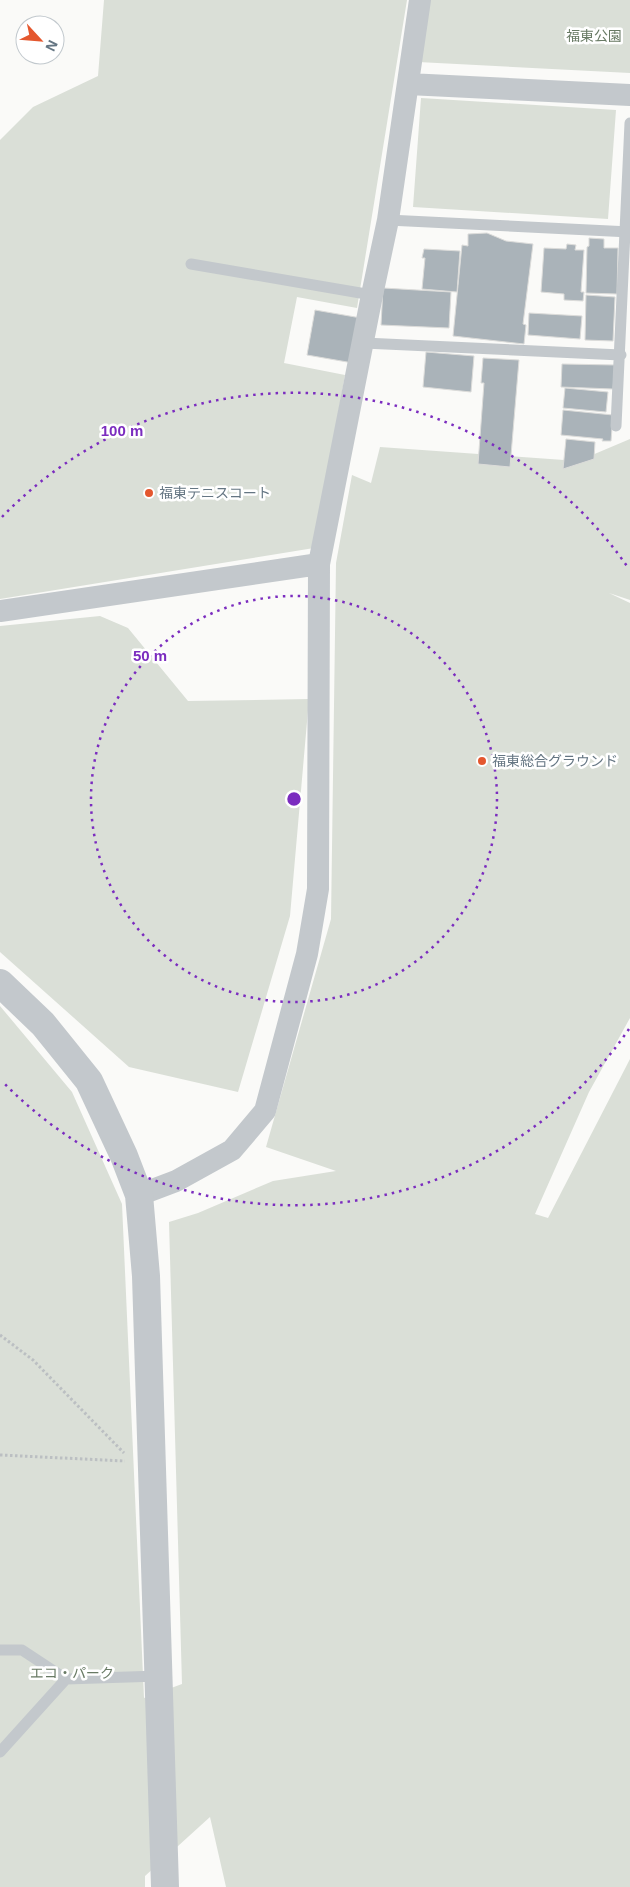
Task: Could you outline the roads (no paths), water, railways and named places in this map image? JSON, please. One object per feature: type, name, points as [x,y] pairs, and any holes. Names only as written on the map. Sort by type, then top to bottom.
[{"type":"street","points":[[139,1195],[176,1180],[232,1150],[265,1111],[307,954],[318,889],[320,564],[388,220],[420,0]]},
{"type":"street","points":[[408,84],[630,95]]},
{"type":"street","points":[[0,611],[320,564]]},
{"type":"street","points":[[0,983],[43,1024],[89,1081],[124,1156],[139,1195],[146,1276],[165,1887]]},
{"type":"lane","points":[[616,426],[628,232],[630,123]]},
{"type":"lane","points":[[388,220],[628,232]]},
{"type":"lane","points":[[191,264],[372,295]]},
{"type":"lane","points":[[364,342],[620,355]]},
{"type":"lane","points":[[0,1650],[22,1650],[66,1680],[159,1676]]},
{"type":"lane","points":[[0,1752],[66,1680]]},
{"type":"place","name":"福東テニスコート","points":[[149,493]]},
{"type":"place","name":"福東総合グラウンド","points":[[482,761]]},
{"type":"park label","name":"福東公園","points":[[594,36]]},
{"type":"park label","name":"エコ・パーク","points":[[72,1673]]}]
